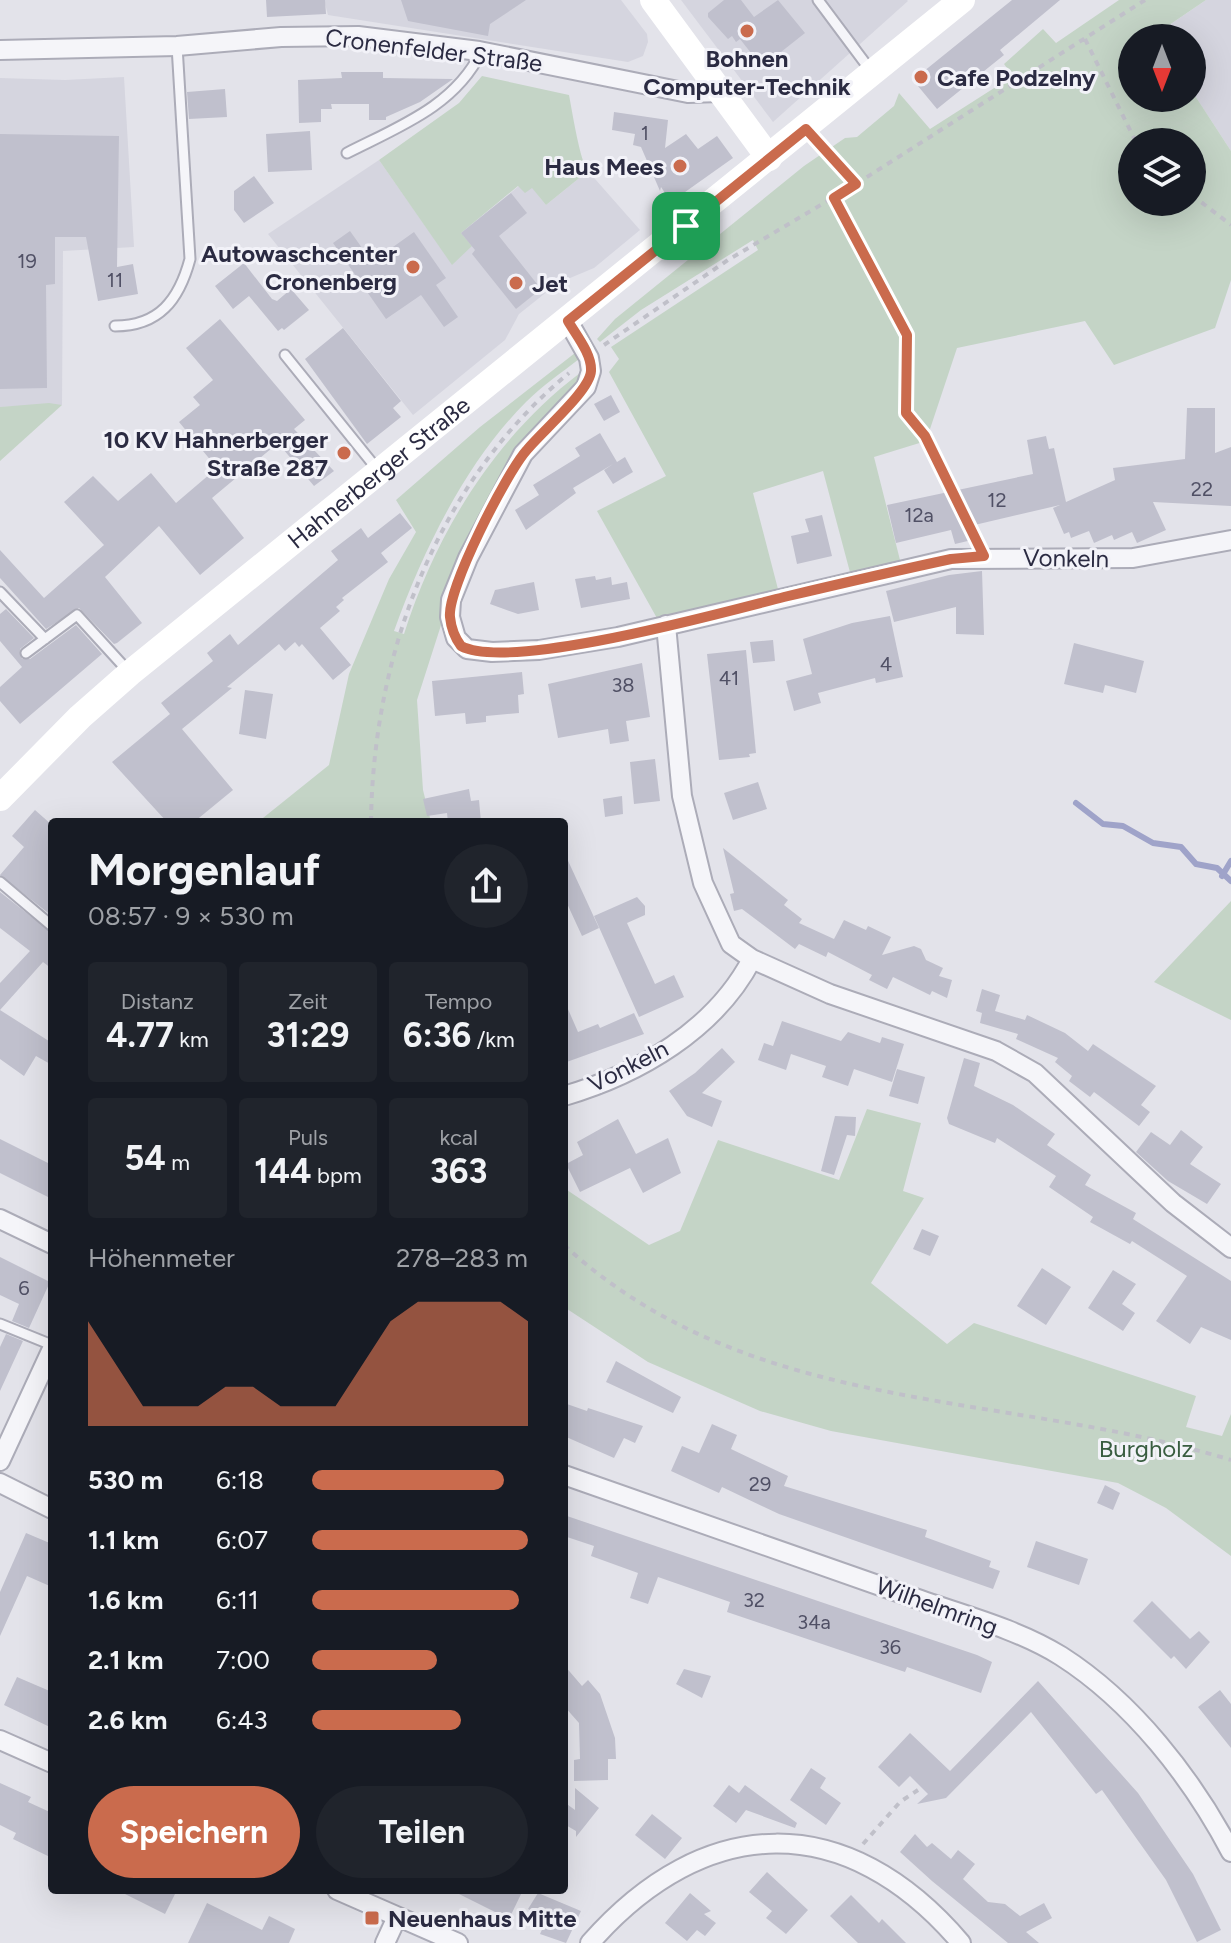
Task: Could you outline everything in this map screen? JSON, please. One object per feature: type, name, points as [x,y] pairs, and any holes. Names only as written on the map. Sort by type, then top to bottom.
[{"type":"main road","points":[[653,0],[769,158]]},
{"type":"main road","name":"Hahnerberger Straße","points":[[0,798],[130,673],[962,0]]},
{"type":"street","name":"Cronenfelder Straße","points":[[0,50],[177,46],[327,35],[481,52],[688,93],[721,92]]},
{"type":"street","points":[[568,321],[589,358]]},
{"type":"street","name":"Vonkeln","points":[[589,358],[591,371],[586,387],[523,454],[468,558],[451,600],[450,617],[456,638],[467,649],[505,652],[618,637],[951,559],[984,556],[1133,558],[1231,540]]},
{"type":"street","points":[[666,625],[682,796],[703,883],[724,934],[740,953],[867,1009],[996,1051],[1035,1073],[1173,1203],[1231,1248]]},
{"type":"street","name":"Vonkeln","points":[[568,1094],[624,1073],[666,1049],[730,994],[752,959]]},
{"type":"street","points":[[0,1219],[48,1242]]},
{"type":"street","points":[[0,1461],[48,1356]]},
{"type":"street","name":"Wilhelmring","points":[[568,1476],[837,1568],[984,1622],[1062,1656],[1110,1694],[1155,1742],[1205,1807],[1231,1852]]},
{"type":"street","points":[[0,1483],[48,1507]]},
{"type":"street","points":[[0,1740],[48,1761]]},
{"type":"street","points":[[590,1943],[631,1900],[663,1880],[722,1851],[752,1844],[794,1843],[851,1856],[885,1876],[943,1923],[961,1943]]},
{"type":"street","points":[[346,1894],[458,1943]]},
{"type":"street","points":[[385,1943],[397,1917]]},
{"type":"lane","points":[[818,0],[873,74]]},
{"type":"lane","points":[[115,326],[139,326],[170,304],[183,286],[190,259],[177,46]]},
{"type":"lane","points":[[347,153],[428,111],[470,74],[481,52]]},
{"type":"lane","points":[[285,355],[379,472]]},
{"type":"lane","points":[[0,592],[45,639]]},
{"type":"lane","points":[[26,653],[77,615],[130,673]]},
{"type":"lane","points":[[0,882],[48,923]]},
{"type":"lane","points":[[0,1324],[48,1345]]},
{"type":"path","points":[[371,818],[372,767],[382,704],[401,621],[422,570],[495,447],[533,404],[589,358],[728,260],[834,198],[1145,0]]},
{"type":"path","points":[[1085,39],[1129,128]]},
{"type":"path","points":[[806,129],[856,184]]},
{"type":"path","points":[[834,198],[907,335],[906,413],[925,436],[984,556]]},
{"type":"path","points":[[1206,206],[1231,225]]},
{"type":"path","points":[[568,1248],[627,1296],[673,1323],[719,1346],[802,1374],[1183,1445],[1231,1460]]},
{"type":"path","points":[[851,1856],[900,1802],[918,1790]]},
{"type":"shaded area","points":[[324,0],[621,0],[647,34],[648,42],[643,56],[628,62],[328,15]]},
{"type":"shaded area","points":[[681,0],[907,0],[908,1],[773,122]]},
{"type":"shaded area","points":[[1206,0],[1231,0],[1231,151],[1206,112],[1206,24],[1171,24]]},
{"type":"shaded area","points":[[124,77],[134,247],[63,251],[62,405],[0,407],[0,78],[65,80]]},
{"type":"shaded area","points":[[379,160],[452,264],[461,233],[519,186],[532,187],[546,205],[588,171],[640,230],[594,268],[558,283],[519,314],[505,340],[413,415],[268,234]]},
{"type":"green space","points":[[1119,0],[1206,0],[1171,24],[1118,24],[1118,112],[1206,112],[1231,151],[1231,280],[1215,328],[1114,365],[1085,321],[957,348],[926,441],[874,457],[901,564],[851,576],[823,471],[753,493],[779,593],[658,620],[597,511],[666,476],[609,372],[619,359],[611,347],[758,250],[753,240],[641,310],[600,342],[597,339],[615,319],[804,166],[845,138],[857,137],[894,106],[899,93],[930,129],[1013,76],[1004,64],[1043,29],[1056,43]]},
{"type":"green space","points":[[482,76],[569,95],[579,147],[588,171],[546,205],[532,188],[525,193],[518,186],[461,233],[472,246],[452,265],[379,160],[459,103]]},
{"type":"green space","points":[[575,353],[579,359],[526,402],[504,426],[465,480],[432,539],[394,631],[404,634],[417,596],[451,524],[495,457],[549,398],[580,373],[575,387],[526,440],[443,619],[417,700],[423,790],[430,818],[263,818],[329,765],[349,674],[389,579],[416,532],[396,500],[480,427]]},
{"type":"green space","points":[[49,403],[62,405],[0,461],[0,407]]},
{"type":"green space","points":[[1231,901],[1231,1020],[1154,982]]},
{"type":"green space","name":"Burgholz","points":[[867,1109],[921,1123],[903,1191],[924,1198],[871,1283],[947,1344],[974,1323],[1196,1396],[1186,1427],[1222,1436],[1231,1414],[1231,1556],[1166,1508],[1118,1483],[831,1431],[760,1411],[648,1362],[568,1310],[568,1191],[649,1245],[680,1231],[718,1140],[839,1180]]},
{"type":"building","points":[[266,0],[325,0],[326,14],[267,17]]},
{"type":"building","points":[[401,0],[526,0],[490,24],[488,36],[408,21]]},
{"type":"building","points":[[724,0],[741,0],[754,17],[778,0],[805,33],[762,67],[740,39],[736,42],[732,36],[728,39],[708,17],[708,13]]},
{"type":"building","points":[[1012,0],[1060,0],[1000,50],[1004,55],[937,109],[913,80]]},
{"type":"building","points":[[341,72],[383,72],[383,78],[453,79],[420,102],[386,117],[386,120],[369,120],[369,104],[331,104],[332,109],[321,109],[321,122],[299,123],[298,80],[342,78]]},
{"type":"building","points":[[225,89],[227,117],[189,119],[187,92]]},
{"type":"building","points":[[614,112],[668,120],[665,148],[686,134],[698,149],[717,136],[733,158],[671,202],[661,187],[660,191],[641,147],[633,145],[635,134],[612,130]]},
{"type":"building","points":[[310,131],[312,170],[268,172],[266,134]]},
{"type":"building","points":[[0,134],[119,136],[117,267],[133,264],[138,294],[98,301],[86,237],[55,237],[55,284],[46,285],[47,388],[0,389]]},
{"type":"building","points":[[254,176],[274,203],[244,223],[234,210],[234,191]]},
{"type":"building","points":[[511,193],[527,213],[499,236],[541,289],[516,309],[472,254],[475,250],[461,233]]},
{"type":"building","points":[[350,231],[372,262],[414,232],[446,278],[436,285],[458,317],[444,327],[421,295],[386,319],[333,243]]},
{"type":"building","points":[[244,263],[272,299],[277,301],[291,289],[309,310],[284,330],[278,331],[249,296],[233,309],[215,286]]},
{"type":"building","points":[[220,319],[305,420],[294,429],[334,471],[314,486],[278,443],[212,498],[244,538],[200,575],[159,526],[105,577],[142,623],[114,644],[79,608],[46,629],[0,578],[0,550],[44,598],[104,545],[64,502],[93,476],[118,501],[151,473],[176,503],[217,468],[179,422],[200,405],[193,397],[213,380],[186,348]]},
{"type":"building","points":[[343,328],[401,401],[393,408],[401,417],[367,444],[305,359]]},
{"type":"building","points":[[611,395],[620,412],[604,421],[594,404]]},
{"type":"building","points":[[1187,408],[1215,408],[1215,453],[1231,447],[1231,506],[1153,502],[1166,530],[1137,543],[1132,532],[1114,540],[1112,535],[1094,543],[1089,531],[1071,538],[1069,532],[1064,534],[1053,508],[1060,505],[966,527],[972,540],[955,544],[951,530],[896,543],[887,505],[1033,474],[1027,440],[1046,436],[1049,449],[1054,448],[1066,502],[1115,480],[1113,468],[1185,459]]},
{"type":"building","points":[[600,433],[617,462],[625,457],[633,472],[613,484],[604,470],[613,464],[573,488],[576,493],[526,530],[515,510],[539,495],[533,485],[580,456],[575,448]]},
{"type":"building","points":[[400,513],[412,528],[381,553],[388,562],[342,598],[344,600],[336,607],[340,611],[320,628],[351,665],[333,680],[302,644],[299,647],[295,642],[285,651],[279,644],[182,729],[233,790],[199,818],[163,818],[112,762],[170,714],[161,703],[213,661],[207,653],[230,634],[238,645],[338,560],[331,551],[361,528],[368,538]]},
{"type":"building","points":[[822,515],[832,556],[797,564],[791,536],[809,532],[805,519]]},
{"type":"building","points":[[982,571],[984,635],[956,634],[956,607],[894,622],[886,591],[949,575]]},
{"type":"building","points":[[595,576],[596,580],[611,577],[612,585],[627,582],[630,599],[581,608],[575,579]]},
{"type":"building","points":[[534,582],[539,610],[518,614],[490,604],[495,590]]},
{"type":"building","points":[[6,609],[34,638],[20,649],[22,659],[30,659],[76,625],[102,654],[20,724],[0,701],[0,687],[22,667],[0,641],[0,614]]},
{"type":"building","points":[[890,616],[903,677],[876,683],[875,678],[818,693],[821,703],[794,711],[786,681],[812,674],[803,639],[852,623]]},
{"type":"building","points":[[773,640],[775,661],[753,663],[750,642]]},
{"type":"building","points":[[1074,643],[1144,661],[1136,693],[1105,685],[1103,693],[1064,684]]},
{"type":"building","points":[[746,650],[756,753],[749,754],[750,757],[719,760],[707,654]]},
{"type":"building","points":[[642,663],[650,717],[626,721],[629,741],[610,744],[608,729],[558,738],[548,684]]},
{"type":"building","points":[[522,672],[524,694],[518,695],[519,713],[486,716],[486,722],[466,724],[465,713],[435,716],[432,681]]},
{"type":"building","points":[[245,690],[273,694],[266,739],[239,734]]},
{"type":"building","points":[[655,759],[660,801],[634,804],[630,762]]},
{"type":"building","points":[[758,782],[767,809],[733,820],[724,793]]},
{"type":"building","points":[[469,789],[471,801],[479,800],[481,818],[448,818],[447,813],[427,816],[423,799]]},
{"type":"building","points":[[622,796],[623,814],[605,817],[603,799]]},
{"type":"building","points":[[35,810],[48,821],[48,913],[0,875],[24,847],[12,836]]},
{"type":"building","points":[[723,848],[788,900],[784,905],[802,919],[799,923],[834,939],[844,920],[866,930],[868,926],[891,937],[882,955],[914,946],[921,949],[926,960],[943,968],[939,976],[952,980],[947,998],[932,991],[930,995],[893,977],[887,989],[869,980],[872,975],[828,952],[826,957],[799,944],[795,949],[742,909],[734,911],[730,894],[734,893]]},
{"type":"building","points":[[568,861],[599,928],[582,936],[568,906]]},
{"type":"building","points":[[0,892],[48,930],[48,966],[43,962],[0,1010],[0,983],[30,951],[0,928]]},
{"type":"building","points":[[637,897],[645,906],[645,915],[627,923],[655,984],[674,975],[684,997],[639,1017],[594,916]]},
{"type":"building","points":[[982,989],[1000,995],[995,1011],[1025,1020],[1027,1015],[1065,1033],[1088,1051],[1093,1044],[1156,1086],[1141,1105],[1150,1112],[1139,1126],[1094,1092],[1090,1097],[1069,1081],[1072,1076],[1055,1062],[1058,1058],[1016,1039],[1018,1034],[980,1023],[982,1013],[976,1011]]},
{"type":"building","points":[[568,1009],[578,1032],[598,1024],[600,1028],[634,1013],[644,1034],[568,1062]]},
{"type":"building","points":[[0,1010],[48,1040],[48,1063],[36,1056],[24,1076],[0,1059]]},
{"type":"building","points":[[782,1021],[841,1041],[848,1032],[880,1043],[882,1037],[904,1044],[892,1082],[854,1069],[848,1086],[822,1077],[826,1066],[791,1054],[786,1070],[758,1060],[764,1043],[773,1046]]},
{"type":"building","points":[[722,1048],[735,1062],[702,1093],[722,1101],[712,1127],[687,1116],[669,1091],[695,1073]]},
{"type":"building","points":[[964,1058],[980,1063],[974,1086],[1013,1105],[1055,1134],[1047,1145],[1091,1175],[1085,1185],[1136,1213],[1133,1219],[1231,1281],[1231,1340],[1201,1327],[1190,1344],[1156,1321],[1187,1276],[1132,1241],[1130,1244],[1090,1222],[1093,1217],[1049,1187],[1056,1176],[997,1138],[995,1143],[949,1124],[947,1118]]},
{"type":"building","points":[[897,1069],[925,1077],[918,1104],[889,1096]]},
{"type":"building","points":[[835,1116],[856,1117],[855,1136],[847,1135],[834,1175],[821,1171]]},
{"type":"building","points":[[618,1119],[636,1154],[668,1138],[681,1173],[643,1193],[630,1168],[580,1192],[568,1168],[568,1163],[583,1155],[577,1142]]},
{"type":"building","points":[[1181,1130],[1203,1147],[1190,1164],[1221,1184],[1207,1204],[1168,1181],[1136,1152],[1151,1132],[1170,1145]]},
{"type":"building","points":[[0,1139],[48,1163],[48,1197],[0,1173]]},
{"type":"building","points":[[922,1229],[939,1236],[930,1256],[913,1249]]},
{"type":"building","points":[[0,1257],[48,1281],[29,1328],[12,1321],[19,1304],[0,1295]]},
{"type":"building","points":[[1042,1268],[1071,1287],[1046,1325],[1017,1306]]},
{"type":"building","points":[[1113,1270],[1136,1284],[1122,1304],[1135,1313],[1123,1331],[1088,1308]]},
{"type":"building","points":[[6,1334],[23,1341],[0,1391],[0,1347]]},
{"type":"building","points":[[616,1361],[681,1397],[673,1413],[606,1382]]},
{"type":"building","points":[[568,1404],[643,1426],[635,1443],[624,1438],[614,1458],[568,1438]]},
{"type":"building","points":[[712,1424],[737,1435],[731,1449],[788,1476],[784,1486],[927,1530],[925,1537],[991,1561],[989,1567],[1000,1571],[993,1589],[779,1514],[722,1487],[719,1493],[671,1471],[682,1446],[699,1453]]},
{"type":"building","points":[[1105,1485],[1120,1493],[1113,1510],[1097,1503]]},
{"type":"building","points":[[568,1516],[992,1662],[981,1693],[907,1667],[905,1672],[727,1612],[730,1602],[658,1577],[648,1604],[630,1598],[638,1573],[591,1556],[594,1546],[568,1537]]},
{"type":"building","points":[[26,1533],[48,1542],[48,1585],[27,1576],[0,1636],[0,1592]]},
{"type":"building","points":[[1036,1541],[1088,1559],[1079,1585],[1027,1567]]},
{"type":"building","points":[[1152,1601],[1190,1639],[1199,1631],[1210,1642],[1186,1669],[1174,1656],[1171,1659],[1133,1621]]},
{"type":"building","points":[[684,1669],[711,1676],[702,1698],[676,1684]]},
{"type":"building","points":[[568,1670],[582,1686],[588,1680],[600,1694],[615,1738],[616,1759],[608,1759],[608,1780],[574,1781],[574,1760],[580,1759],[579,1723],[568,1711]]},
{"type":"building","points":[[17,1677],[48,1690],[48,1726],[4,1705]]},
{"type":"building","points":[[1038,1681],[1138,1793],[1193,1874],[1221,1930],[1197,1942],[1166,1880],[1102,1790],[1096,1794],[1031,1712],[946,1798],[917,1804],[928,1794],[910,1776],[899,1787],[878,1767],[910,1733],[950,1771]]},
{"type":"building","points":[[1220,1690],[1231,1704],[1231,1748],[1198,1707]]},
{"type":"building","points":[[811,1768],[826,1778],[820,1788],[841,1803],[826,1825],[790,1800]]},
{"type":"building","points":[[0,1783],[31,1797],[28,1802],[48,1811],[48,1856],[13,1839],[16,1833],[0,1825]]},
{"type":"building","points":[[729,1785],[739,1793],[745,1785],[797,1823],[795,1828],[746,1810],[736,1823],[713,1806]]},
{"type":"building","points":[[575,1788],[599,1808],[576,1837],[576,1831],[568,1826],[568,1805],[575,1810]]},
{"type":"building","points":[[652,1814],[682,1838],[665,1859],[635,1835]]},
{"type":"building","points":[[915,1834],[927,1847],[932,1843],[951,1859],[958,1850],[975,1864],[963,1879],[988,1902],[1005,1904],[1020,1916],[1044,1903],[1052,1918],[1026,1932],[1039,1943],[1008,1943],[932,1881],[900,1852]]},
{"type":"building","points":[[767,1872],[808,1910],[786,1934],[766,1918],[772,1911],[749,1892]]},
{"type":"building","points":[[690,1893],[711,1911],[704,1914],[716,1923],[705,1936],[697,1930],[687,1941],[665,1923]]},
{"type":"building","points":[[125,1894],[175,1894],[165,1914]]},
{"type":"building","points":[[459,1894],[521,1894],[509,1919]]},
{"type":"building","points":[[540,1894],[581,1911],[566,1943],[540,1934],[547,1919],[528,1909]]},
{"type":"building","points":[[851,1895],[879,1923],[882,1919],[906,1943],[858,1943],[830,1916]]},
{"type":"building","points":[[207,1903],[262,1930],[269,1916],[295,1929],[289,1943],[188,1943]]},
{"type":"waterway","points":[[1076,803],[1103,824],[1123,826],[1153,843],[1181,847],[1196,864],[1217,868],[1231,881]]},
{"type":"waterway","points":[[1222,876],[1231,861]]},
{"type":"place","name":"Bohnen Computer-Technik","points":[[747,31]]},
{"type":"place","name":"Cafe Podzelny","points":[[921,77]]},
{"type":"place","name":"Haus Mees","points":[[680,166]]},
{"type":"place","name":"Autowaschcenter Cronenberg","points":[[413,267]]},
{"type":"place","name":"Jet","points":[[516,283]]},
{"type":"place","name":"10 KV Hahnerberger Straße 287","points":[[344,453]]},
{"type":"place","name":"Neuenhaus Mitte","points":[[372,1918]]},
{"type":"route","points":[[806,129],[856,184],[834,198],[907,335],[906,413],[925,436],[984,556],[951,559],[618,637],[539,650],[492,652],[461,646],[450,617],[451,600],[468,558],[523,454],[586,387],[591,371],[589,358],[568,321],[686,226],[806,129]]}]
